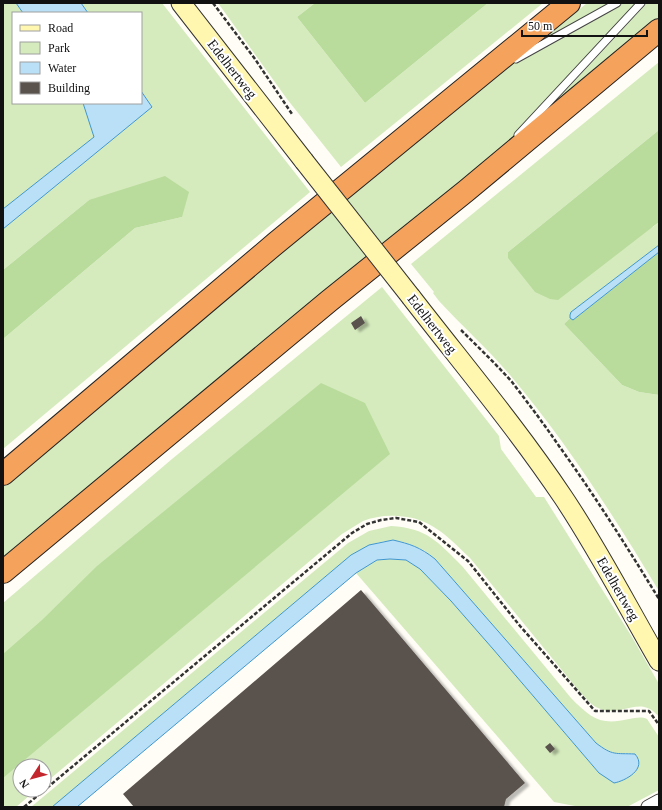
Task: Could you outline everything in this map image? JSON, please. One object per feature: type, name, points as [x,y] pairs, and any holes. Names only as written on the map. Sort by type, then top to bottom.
[{"type":"highway","points":[[3,474],[276,243],[569,3]]},
{"type":"highway","points":[[3,572],[329,301],[466,191],[659,30]]},
{"type":"street","name":"Edelhertweg","points":[[181,3],[516,432],[564,498],[659,661]]},
{"type":"street","points":[[648,807],[659,801]]},
{"type":"lane","points":[[472,83],[617,3]]},
{"type":"lane","points":[[514,140],[641,3]]},
{"type":"lane","points":[[466,191],[503,151]]},
{"type":"path","name":"Edelhertweg","points":[[213,3],[255,59],[294,118]]},
{"type":"path","name":"Edelhertweg","points":[[459,328],[502,372],[540,420],[602,508],[659,599]]},
{"type":"path","points":[[24,807],[352,533],[367,524],[396,518],[419,522],[468,561],[520,626],[595,711],[649,711],[659,725]]},
{"type":"green space","points":[[3,3],[16,3],[22,12],[12,12],[12,104],[83,104],[94,137],[3,209]]},
{"type":"green space","points":[[81,3],[162,3],[310,192],[3,449],[3,339],[135,228],[182,217],[89,200],[3,270],[3,229],[152,107],[142,92],[142,12],[87,12]]},
{"type":"green space","points":[[218,3],[315,3],[297,17],[365,103],[488,3],[543,3],[341,167],[287,99]]},
{"type":"green space","points":[[315,3],[488,3],[365,103],[297,17]]},
{"type":"green space","points":[[587,3],[659,3],[659,22],[3,565],[3,479]]},
{"type":"green space","points":[[659,62],[659,130],[508,252],[508,258],[653,227],[659,222],[659,245],[571,312],[570,318],[564,324],[622,385],[639,392],[659,395],[659,591],[589,480],[551,426],[502,365],[439,301],[433,293],[434,292],[411,264]]},
{"type":"green space","points":[[659,130],[659,222],[558,300],[550,299],[535,292],[508,258],[508,252]]},
{"type":"green space","points":[[165,176],[189,192],[182,217],[135,228],[3,339],[3,270],[89,200]]},
{"type":"green space","points":[[659,252],[659,395],[639,392],[622,385],[564,324],[570,318],[573,320]]},
{"type":"green space","points":[[382,287],[499,436],[501,449],[536,497],[544,497],[632,637],[659,684],[659,717],[652,710],[645,707],[606,711],[598,708],[588,701],[470,558],[454,542],[437,529],[429,524],[409,517],[388,516],[371,518],[363,521],[342,534],[52,777],[52,758],[12,758],[12,798],[27,798],[16,807],[3,807],[3,603],[172,459]]},
{"type":"green space","points":[[321,383],[365,403],[390,454],[27,758],[12,758],[12,770],[3,778],[3,654],[42,620],[97,566]]},
{"type":"green space","points":[[391,526],[403,527],[423,533],[431,538],[462,566],[571,698],[584,711],[603,721],[619,721],[638,718],[647,719],[659,737],[659,790],[627,807],[580,807],[554,802],[356,573],[377,560],[390,559],[406,560],[420,569],[451,601],[599,773],[637,756],[635,754],[618,754],[611,752],[596,743],[425,551],[404,543],[387,541],[370,545],[351,555],[52,807],[31,807],[42,798],[52,798],[52,790],[348,543],[369,531]]},
{"type":"water","points":[[16,3],[81,3],[87,12],[22,12]]},
{"type":"water","points":[[142,92],[152,107],[3,229],[3,209],[94,137],[83,104],[142,104]]},
{"type":"water","points":[[659,245],[659,252],[573,320],[570,318],[571,312]]},
{"type":"water","points":[[393,540],[415,546],[435,559],[596,743],[606,750],[618,754],[635,754],[639,765],[634,773],[624,780],[614,783],[599,773],[451,601],[420,569],[406,560],[390,559],[377,560],[356,573],[77,807],[52,807],[351,555],[369,545]]},
{"type":"building","points":[[361,316],[365,323],[355,330],[351,323]]},
{"type":"building","points":[[361,590],[525,783],[506,799],[504,807],[134,807],[123,794]]},
{"type":"building","points":[[550,743],[555,749],[550,753],[545,747]]}]
